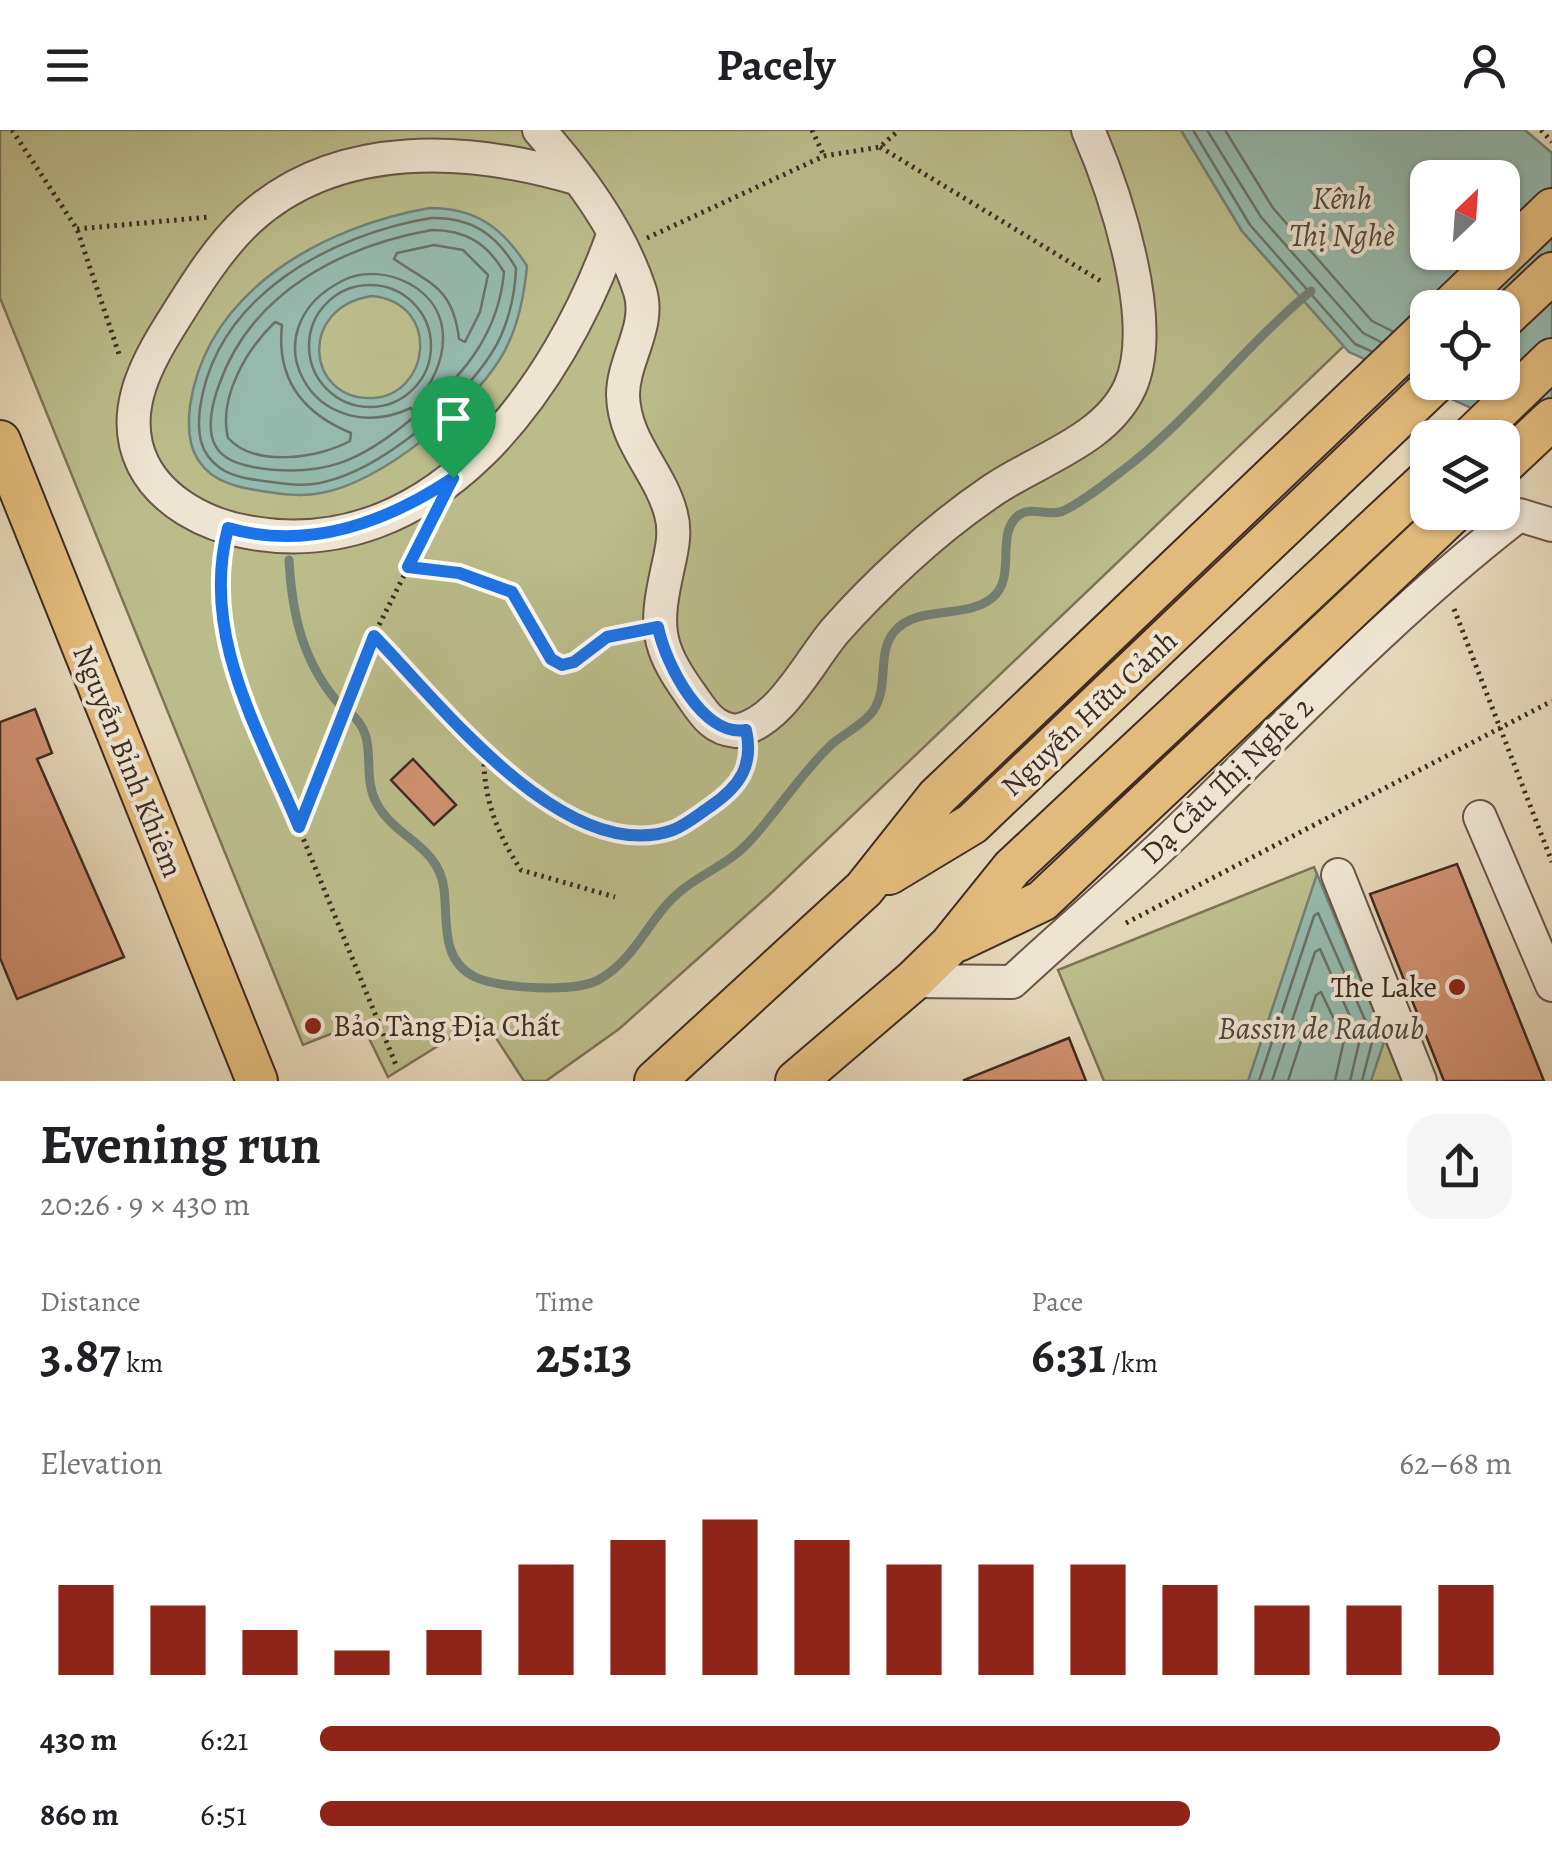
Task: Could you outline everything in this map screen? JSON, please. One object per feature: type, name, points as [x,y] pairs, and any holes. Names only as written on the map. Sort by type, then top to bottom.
[{"type":"main road","points":[[1467,290],[1552,209]]},
{"type":"main road","points":[[1520,303],[1552,273]]},
{"type":"main road","name":"Nguyễn Hữu Cảnh","points":[[655,1081],[864,889],[937,798],[1410,345]]},
{"type":"main road","points":[[1489,420],[1552,359]]},
{"type":"main road","name":"Nguyễn Hữu Cảnh","points":[[864,889],[972,824],[1417,400]]},
{"type":"main road","points":[[1520,449],[1552,420]]},
{"type":"main road","name":"Nguyễn Bỉnh Khiêm","points":[[0,442],[257,1081]]},
{"type":"main road","name":"Nguyễn Hữu Cảnh","points":[[796,1081],[912,981],[950,944],[1012,868],[1410,496]]},
{"type":"main road","name":"Nguyễn Hữu Cảnh","points":[[950,944],[1042,901],[1435,530]]},
{"type":"street","points":[[539,130],[579,179],[617,242],[640,293],[643,308],[624,379],[625,417],[673,518],[674,534],[658,627],[669,664],[706,716],[726,730],[746,730],[775,706],[845,621],[926,541],[992,491],[1084,437],[1111,416],[1135,373],[1136,303],[1120,214],[1088,130]]},
{"type":"street","points":[[579,179],[494,159],[425,154],[390,157],[310,182],[256,214],[185,301],[146,366],[135,402],[136,444],[152,478],[184,508],[228,528],[286,536],[332,532],[401,510],[453,478],[507,426],[559,356],[617,242]]},
{"type":"street","name":"Dạ Cầu Thị Nghè 2","points":[[912,981],[1012,982],[1185,824],[1354,656],[1442,575],[1519,515],[1552,525]]},
{"type":"street","points":[[1480,817],[1552,985]]},
{"type":"street","points":[[1338,875],[1420,1081]]},
{"type":"path","points":[[12,130],[78,228],[135,402]]},
{"type":"path","points":[[812,130],[824,156]]},
{"type":"path","points":[[617,242],[824,156],[880,148],[899,130]]},
{"type":"path","points":[[1541,130],[1552,142]]},
{"type":"path","points":[[880,148],[1136,303]]},
{"type":"path","points":[[78,228],[256,214]]},
{"type":"path","points":[[299,827],[374,636],[453,478]]},
{"type":"path","points":[[228,528],[220,578],[223,633],[233,667],[396,1065]]},
{"type":"path","points":[[408,567],[459,573],[512,592],[551,659],[562,665],[574,662],[607,637],[658,627]]},
{"type":"path","points":[[1442,575],[1552,862]]},
{"type":"path","points":[[374,636],[484,749],[532,792],[588,825],[618,834],[676,830],[738,784],[749,758],[746,730]]},
{"type":"path","points":[[1117,928],[1552,701]]},
{"type":"path","points":[[484,749],[484,782],[494,822],[520,870],[615,896]]},
{"type":"green space","points":[[0,130],[1181,130],[1242,231],[1344,346],[769,895],[619,1029],[546,1081],[524,1081],[483,1018],[388,1077],[361,1022],[303,1045],[0,298]]},
{"type":"green space","points":[[1314,867],[1402,1081],[1104,1081],[1058,970]]},
{"type":"water","name":"Kênh Thị Nghè","points":[[1181,130],[1525,130],[1552,153],[1552,445],[1520,430],[1520,420],[1497,420],[1454,400],[1520,400],[1520,290],[1410,290],[1410,380],[1349,352],[1242,231]]},
{"type":"water","points":[[430,208],[461,212],[487,223],[518,253],[527,266],[524,290],[515,326],[500,359],[467,400],[421,441],[396,460],[345,486],[313,494],[283,494],[235,486],[211,474],[194,452],[189,416],[201,365],[220,328],[246,297],[277,270],[312,248],[390,217]],"holes":[[[372,296],[394,302],[410,314],[418,331],[416,366],[407,382],[392,393],[373,398],[351,395],[334,385],[323,370],[319,352],[322,334],[331,317],[348,304]]]},
{"type":"water","name":"Bassin de Radoub","points":[[1317,874],[1385,1039],[1371,1081],[1248,1081]]},
{"type":"building","points":[[35,709],[52,753],[37,759],[124,957],[17,999],[0,958],[0,722]]},
{"type":"building","points":[[413,759],[456,805],[434,825],[391,780]]},
{"type":"building","name":"The Lake","points":[[1457,864],[1544,1081],[1444,1081],[1370,894]]},
{"type":"building","points":[[1069,1038],[1086,1081],[964,1081],[964,1080]]},
{"type":"waterway","points":[[349,712],[364,732],[376,802],[394,825],[434,862],[440,874],[448,939],[464,970],[487,981],[519,987],[556,988],[600,979],[624,960],[671,900],[742,849],[821,755],[869,716],[881,691],[886,650],[894,632],[915,618],[969,609],[992,598],[1004,579],[1008,533],[1019,515],[1029,511],[1063,511],[1131,464],[1311,291]]},
{"type":"waterway","points":[[289,560],[293,600],[308,655],[340,705]]},
{"type":"place","name":"The Lake","points":[[1457,987]]},
{"type":"place","name":"Bảo Tàng Địa Chất","points":[[313,1026]]},
{"type":"route","points":[[453,478],[408,567],[459,573],[512,592],[551,659],[562,665],[574,662],[587,648],[607,637],[658,627],[669,664],[706,716],[726,730],[746,730],[749,758],[738,784],[729,794],[676,830],[634,836],[588,825],[532,792],[507,772],[374,636],[299,827],[233,667],[220,621],[220,563],[228,528],[286,536],[332,532],[401,510],[453,478]]}]
